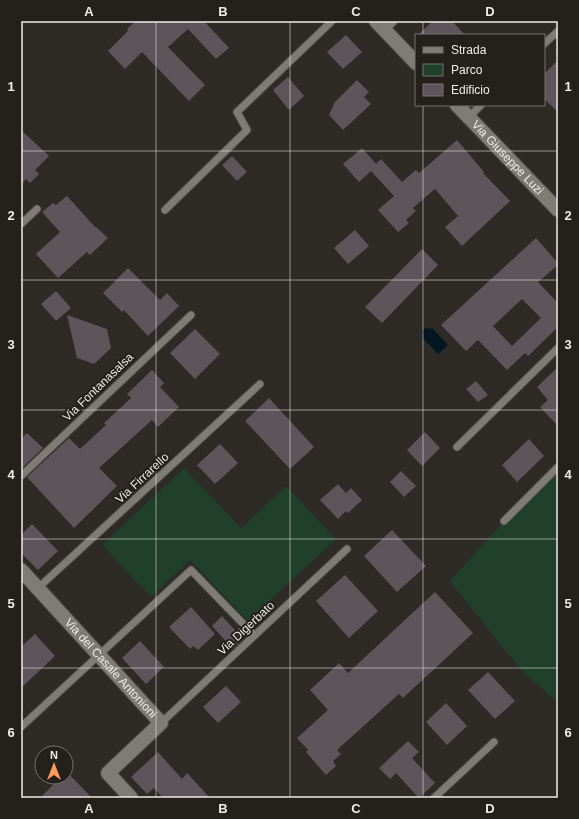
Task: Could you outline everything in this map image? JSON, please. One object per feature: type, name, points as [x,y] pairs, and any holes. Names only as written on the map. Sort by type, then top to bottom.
[{"type":"street","points":[[385,24],[415,62]]},
{"type":"street","name":"Via Giuseppe Luzi","points":[[458,106],[558,210]]},
{"type":"street","name":"Via del Casale Antonioni","points":[[21,570],[161,723],[108,774],[131,798]]},
{"type":"lane","points":[[165,210],[247,130],[237,112],[332,21]]},
{"type":"lane","points":[[545,43],[558,31]]},
{"type":"lane","points":[[469,117],[480,106]]},
{"type":"lane","points":[[21,224],[37,209]]},
{"type":"lane","name":"Via Fontanasalsa","points":[[21,476],[191,315]]},
{"type":"lane","points":[[456,447],[558,348]]},
{"type":"lane","name":"Via Firrarello","points":[[38,588],[260,384]]},
{"type":"lane","points":[[504,521],[558,468]]},
{"type":"lane","name":"Via Digerbato","points":[[161,723],[347,549]]},
{"type":"lane","points":[[21,728],[191,570],[254,635]]},
{"type":"lane","points":[[434,798],[494,742]]},
{"type":"green space","points":[[558,467],[558,703],[521,670],[450,581],[504,521]]},
{"type":"green space","points":[[184,468],[241,528],[286,486],[336,539],[248,621],[190,560],[151,597],[102,545]]},
{"type":"water","points":[[425,328],[432,328],[448,345],[438,354],[422,337],[422,331]]},
{"type":"building","points":[[136,21],[204,21],[229,48],[216,59],[188,29],[168,47],[205,85],[189,101],[142,52],[125,69],[108,51]]},
{"type":"building","points":[[433,21],[452,21],[464,34],[419,34]]},
{"type":"building","points":[[346,35],[362,52],[343,69],[327,52]]},
{"type":"building","points":[[558,60],[558,112],[545,100],[545,73]]},
{"type":"building","points":[[288,77],[304,96],[289,110],[273,90]]},
{"type":"building","points":[[357,80],[369,92],[364,97],[371,104],[343,130],[329,115],[335,102]]},
{"type":"building","points":[[21,130],[49,156],[35,170],[39,174],[30,183],[26,179],[21,185]]},
{"type":"building","points":[[457,140],[484,172],[483,173],[510,201],[462,246],[445,227],[458,216],[435,189],[413,208],[416,211],[406,220],[409,223],[398,232],[378,210],[394,196],[371,171],[359,182],[343,164],[362,148],[376,164],[381,159],[402,182],[416,170],[419,173]]},
{"type":"building","points":[[232,156],[247,172],[237,181],[222,165]]},
{"type":"building","points":[[67,196],[95,227],[108,238],[90,255],[87,252],[58,278],[36,254],[60,232],[42,212],[53,203],[56,205]]},
{"type":"building","points":[[355,230],[369,246],[348,264],[334,248]]},
{"type":"building","points":[[536,238],[558,263],[558,265],[538,282],[558,303],[558,327],[528,356],[525,353],[507,370],[478,340],[466,351],[441,325]],"holes":[[[522,299],[541,318],[512,346],[493,326]]]},
{"type":"building","points":[[422,249],[438,265],[382,323],[365,307]]},
{"type":"building","points":[[128,268],[160,300],[167,293],[179,306],[148,336],[124,310],[122,312],[103,293]]},
{"type":"building","points":[[56,291],[71,308],[56,321],[41,304]]},
{"type":"building","points":[[67,315],[107,329],[111,348],[94,364],[77,358]]},
{"type":"building","points":[[195,329],[220,354],[195,379],[170,353]]},
{"type":"building","points":[[558,367],[558,426],[540,407],[548,400],[537,387]]},
{"type":"building","points":[[152,370],[164,383],[160,387],[179,407],[158,427],[152,420],[99,468],[117,486],[74,528],[27,477],[69,438],[80,449],[106,425],[104,423],[131,398],[127,394]]},
{"type":"building","points":[[476,381],[488,395],[478,402],[466,389]]},
{"type":"building","points":[[269,398],[314,447],[290,469],[245,421]]},
{"type":"building","points":[[425,432],[440,448],[422,466],[407,450]]},
{"type":"building","points":[[27,433],[43,448],[21,469],[21,439]]},
{"type":"building","points":[[529,439],[544,456],[517,482],[502,465]]},
{"type":"building","points":[[220,444],[238,463],[215,484],[197,465]]},
{"type":"building","points":[[401,471],[416,486],[404,497],[390,482]]},
{"type":"building","points":[[338,484],[346,493],[351,488],[362,500],[348,513],[346,511],[338,519],[320,500]]},
{"type":"building","points":[[32,524],[58,551],[38,570],[21,553],[21,535]]},
{"type":"building","points":[[392,530],[426,566],[397,592],[364,556]]},
{"type":"building","points":[[345,575],[378,611],[349,638],[316,601]]},
{"type":"building","points":[[435,592],[473,633],[403,698],[399,694],[337,750],[341,754],[333,761],[336,766],[326,775],[306,752],[308,750],[297,738],[328,710],[310,690],[339,663],[348,673]]},
{"type":"building","points":[[191,607],[215,634],[198,650],[193,646],[190,649],[169,627]]},
{"type":"building","points":[[222,616],[243,639],[233,649],[212,626]]},
{"type":"building","points":[[35,634],[55,656],[21,688],[21,647]]},
{"type":"building","points":[[140,641],[164,667],[146,684],[122,658]]},
{"type":"building","points":[[488,672],[515,701],[495,719],[468,690]]},
{"type":"building","points":[[226,686],[241,702],[218,723],[203,707]]},
{"type":"building","points":[[446,703],[467,726],[447,745],[426,722]]},
{"type":"building","points":[[408,741],[419,752],[412,758],[435,783],[419,798],[396,773],[390,779],[379,768]]},
{"type":"building","points":[[158,752],[182,779],[187,773],[210,798],[163,798],[154,788],[147,794],[131,777]]},
{"type":"building","points":[[74,779],[92,798],[40,798],[53,785],[74,785]]}]
